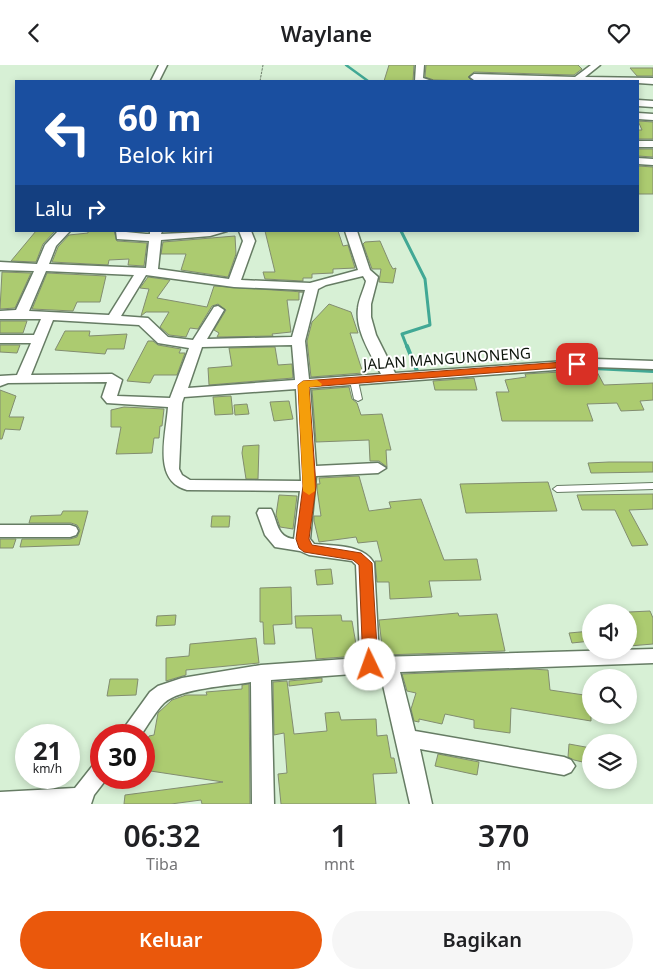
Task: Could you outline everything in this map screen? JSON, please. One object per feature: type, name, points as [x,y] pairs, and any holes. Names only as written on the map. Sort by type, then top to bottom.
[{"type":"street","points":[[156,80],[163,65]]},
{"type":"street","points":[[418,80],[420,65]]},
{"type":"street","points":[[471,65],[474,79],[578,80],[596,65]]},
{"type":"street","points":[[639,81],[653,81]]},
{"type":"street","points":[[639,103],[653,104]]},
{"type":"street","points":[[639,116],[653,117]]},
{"type":"street","points":[[639,144],[653,144]]},
{"type":"street","points":[[639,161],[653,161]]},
{"type":"street","points":[[21,314],[51,245],[64,232]]},
{"type":"street","points":[[122,232],[122,237],[155,234],[193,236],[216,232]]},
{"type":"street","points":[[234,283],[248,241],[245,232]]},
{"type":"street","points":[[351,232],[365,273]]},
{"type":"street","points":[[113,319],[147,272],[155,234]]},
{"type":"street","points":[[0,266],[147,272],[234,283],[312,287],[328,280],[365,273],[372,277],[364,308],[365,323],[390,378]]},
{"type":"street","points":[[312,287],[298,341],[309,478],[302,539],[304,545],[309,549],[357,556],[365,563],[379,665],[407,738],[421,804]]},
{"type":"street","points":[[218,310],[197,344],[176,398],[171,469],[176,478],[187,485],[309,478],[378,468]]},
{"type":"street","points":[[0,315],[48,315],[145,321],[157,336],[163,340],[197,344],[298,341]]},
{"type":"street","points":[[0,382],[5,379],[22,379],[48,315]]},
{"type":"street","points":[[0,339],[39,339]]},
{"type":"street","name":"JALAN MANGUNONENG","points":[[22,379],[112,378],[115,380],[109,397],[112,400],[176,398],[303,385],[431,375],[506,372],[595,363],[653,365]]},
{"type":"street","points":[[265,513],[276,540],[281,544],[304,545]]},
{"type":"street","points":[[0,531],[70,531]]},
{"type":"street","points":[[138,724],[157,699],[165,692],[182,686],[261,673],[379,665],[653,656]]},
{"type":"street","points":[[261,673],[263,804]]},
{"type":"street","points":[[407,738],[564,766]]},
{"type":"street","points":[[0,802],[80,801],[90,787]]},
{"type":"lane","points":[[354,381],[358,399]]},
{"type":"lane","points":[[557,489],[653,486]]},
{"type":"path","points":[[260,80],[264,65]]},
{"type":"building","points":[[389,65],[414,65],[413,80],[384,80]]},
{"type":"building","points":[[426,65],[578,65],[582,69],[574,75],[474,72],[468,77],[471,80],[434,80],[425,77]]},
{"type":"building","points":[[630,68],[653,68],[653,76],[637,76]]},
{"type":"building","points":[[639,121],[653,122],[653,139],[639,139],[639,130],[642,130]]},
{"type":"building","points":[[639,149],[653,149],[653,157],[639,156]]},
{"type":"building","points":[[639,166],[653,167],[653,194],[639,194]]},
{"type":"building","points":[[35,232],[54,232],[43,244],[36,262],[11,261]]},
{"type":"building","points":[[114,232],[117,241],[147,243],[144,266],[128,265],[129,259],[109,260],[108,265],[52,262],[58,247],[69,235]]},
{"type":"building","points":[[265,232],[338,232],[343,246],[348,245],[355,268],[333,269],[333,273],[312,274],[312,278],[303,278],[303,281],[265,279],[263,272],[275,272]]},
{"type":"building","points":[[235,236],[236,254],[228,277],[181,270],[186,254],[161,254],[163,242]]},
{"type":"building","points":[[380,241],[390,264],[393,269],[396,268],[393,283],[379,282],[381,269],[372,269],[363,244],[365,242]]},
{"type":"building","points":[[2,272],[31,273],[15,308],[0,309]]},
{"type":"building","points":[[47,273],[106,276],[100,302],[77,302],[73,311],[32,309]]},
{"type":"building","points":[[148,277],[170,280],[157,298],[207,307],[214,286],[303,292],[299,292],[299,300],[287,300],[291,332],[272,334],[273,336],[217,337],[219,333],[214,330],[226,310],[218,304],[212,306],[198,329],[190,328],[186,337],[169,335],[160,327],[169,312],[146,312],[141,316],[149,289],[140,288]]},
{"type":"building","points":[[329,304],[351,312],[358,333],[350,333],[363,373],[311,377],[307,341],[312,322]]},
{"type":"building","points":[[0,321],[27,321],[23,333],[0,333]]},
{"type":"building","points":[[65,331],[90,331],[89,336],[127,334],[124,349],[107,349],[105,354],[55,350]]},
{"type":"building","points":[[148,341],[153,341],[158,345],[181,349],[179,353],[185,353],[177,375],[154,375],[150,383],[127,381]]},
{"type":"building","points":[[0,345],[20,345],[17,353],[0,352]]},
{"type":"building","points":[[275,347],[278,365],[292,364],[293,378],[209,385],[208,368],[232,366],[229,348]]},
{"type":"building","points":[[596,370],[604,385],[653,383],[653,400],[640,401],[644,410],[621,411],[617,403],[587,404],[593,421],[502,421],[496,392],[509,392],[505,380],[526,377],[525,374]]},
{"type":"building","points":[[474,378],[477,390],[435,390],[433,381]]},
{"type":"building","points":[[349,387],[352,399],[357,403],[361,415],[382,414],[391,450],[386,450],[387,467],[379,461],[370,461],[369,440],[316,442],[312,390]]},
{"type":"building","points":[[0,390],[16,396],[9,417],[24,417],[20,430],[5,429],[2,439],[0,439]]},
{"type":"building","points":[[231,396],[233,414],[215,415],[213,397]]},
{"type":"building","points":[[289,401],[293,419],[274,421],[270,402]]},
{"type":"building","points":[[247,404],[249,414],[235,415],[234,405]]},
{"type":"building","points":[[124,407],[164,409],[159,438],[154,438],[152,453],[116,454],[121,427],[111,427],[111,410]]},
{"type":"building","points":[[259,445],[258,479],[246,479],[242,453],[243,446]]},
{"type":"building","points":[[653,462],[653,472],[591,473],[588,463]]},
{"type":"building","points":[[359,476],[369,511],[391,508],[389,502],[421,499],[444,560],[477,559],[481,580],[429,581],[432,597],[390,599],[389,582],[377,582],[375,561],[382,561],[377,541],[358,543],[356,537],[319,542],[314,516],[321,516],[317,489],[317,484],[320,484],[319,478]]},
{"type":"building","points":[[548,482],[557,511],[466,513],[460,484]]},
{"type":"building","points":[[653,494],[653,509],[629,510],[648,545],[632,546],[615,510],[582,510],[577,495]]},
{"type":"building","points":[[279,495],[297,496],[293,529],[280,527],[276,515]]},
{"type":"building","points":[[63,511],[88,511],[79,545],[20,547],[22,539],[70,539],[77,537],[80,530],[77,525],[71,523],[29,523],[31,516],[61,515]]},
{"type":"building","points":[[212,516],[230,516],[229,527],[211,527]]},
{"type":"building","points":[[0,539],[16,539],[13,548],[0,548]]},
{"type":"building","points":[[331,569],[333,584],[317,585],[315,570]]},
{"type":"building","points":[[291,587],[292,624],[273,625],[275,644],[264,644],[263,622],[260,622],[260,588]]},
{"type":"building","points":[[650,611],[653,618],[653,644],[637,645],[637,612]]},
{"type":"building","points":[[458,613],[459,616],[497,614],[505,651],[383,655],[379,620]]},
{"type":"building","points":[[176,615],[175,625],[156,626],[157,616]]},
{"type":"building","points":[[341,615],[342,621],[352,621],[358,656],[316,659],[312,628],[296,628],[295,616]]},
{"type":"building","points":[[582,632],[582,642],[572,643],[569,633]]},
{"type":"building","points":[[256,638],[259,663],[186,670],[186,675],[166,681],[166,658],[189,656],[190,644]]},
{"type":"building","points":[[548,670],[550,690],[582,695],[582,720],[511,708],[510,733],[474,728],[474,720],[445,714],[442,724],[419,719],[419,722],[414,721],[411,709],[416,693],[407,691],[402,674]]},
{"type":"building","points":[[322,678],[322,682],[289,686],[289,681]]},
{"type":"building","points":[[110,679],[138,679],[136,695],[107,696]]},
{"type":"building","points":[[287,681],[294,734],[327,731],[325,713],[339,712],[341,720],[376,719],[377,736],[387,735],[391,758],[394,758],[397,773],[373,774],[376,804],[281,804],[278,774],[287,773],[284,733],[274,735],[273,682]]},
{"type":"building","points":[[249,684],[250,804],[202,804],[201,800],[171,804],[124,804],[125,795],[223,782],[155,772],[155,730],[158,713],[172,700],[186,695],[207,695],[206,692],[242,689],[242,685]]},
{"type":"building","points":[[569,744],[582,746],[582,762],[568,757]]},
{"type":"building","points":[[438,754],[479,762],[477,775],[435,766]]},
{"type":"waterway","points":[[346,65],[367,80]]},
{"type":"waterway","points":[[402,232],[425,279],[430,325],[402,334],[407,347]]},
{"type":"waterway","points":[[407,346],[419,376]]},
{"type":"waterway","points":[[558,370],[594,368],[653,371]]},
{"type":"slow traffic","points":[[309,491],[303,385],[317,384]]},
{"type":"route","points":[[370,665],[365,563],[357,556],[309,549],[304,545],[302,539],[307,519],[310,486],[303,385],[577,364]]}]
